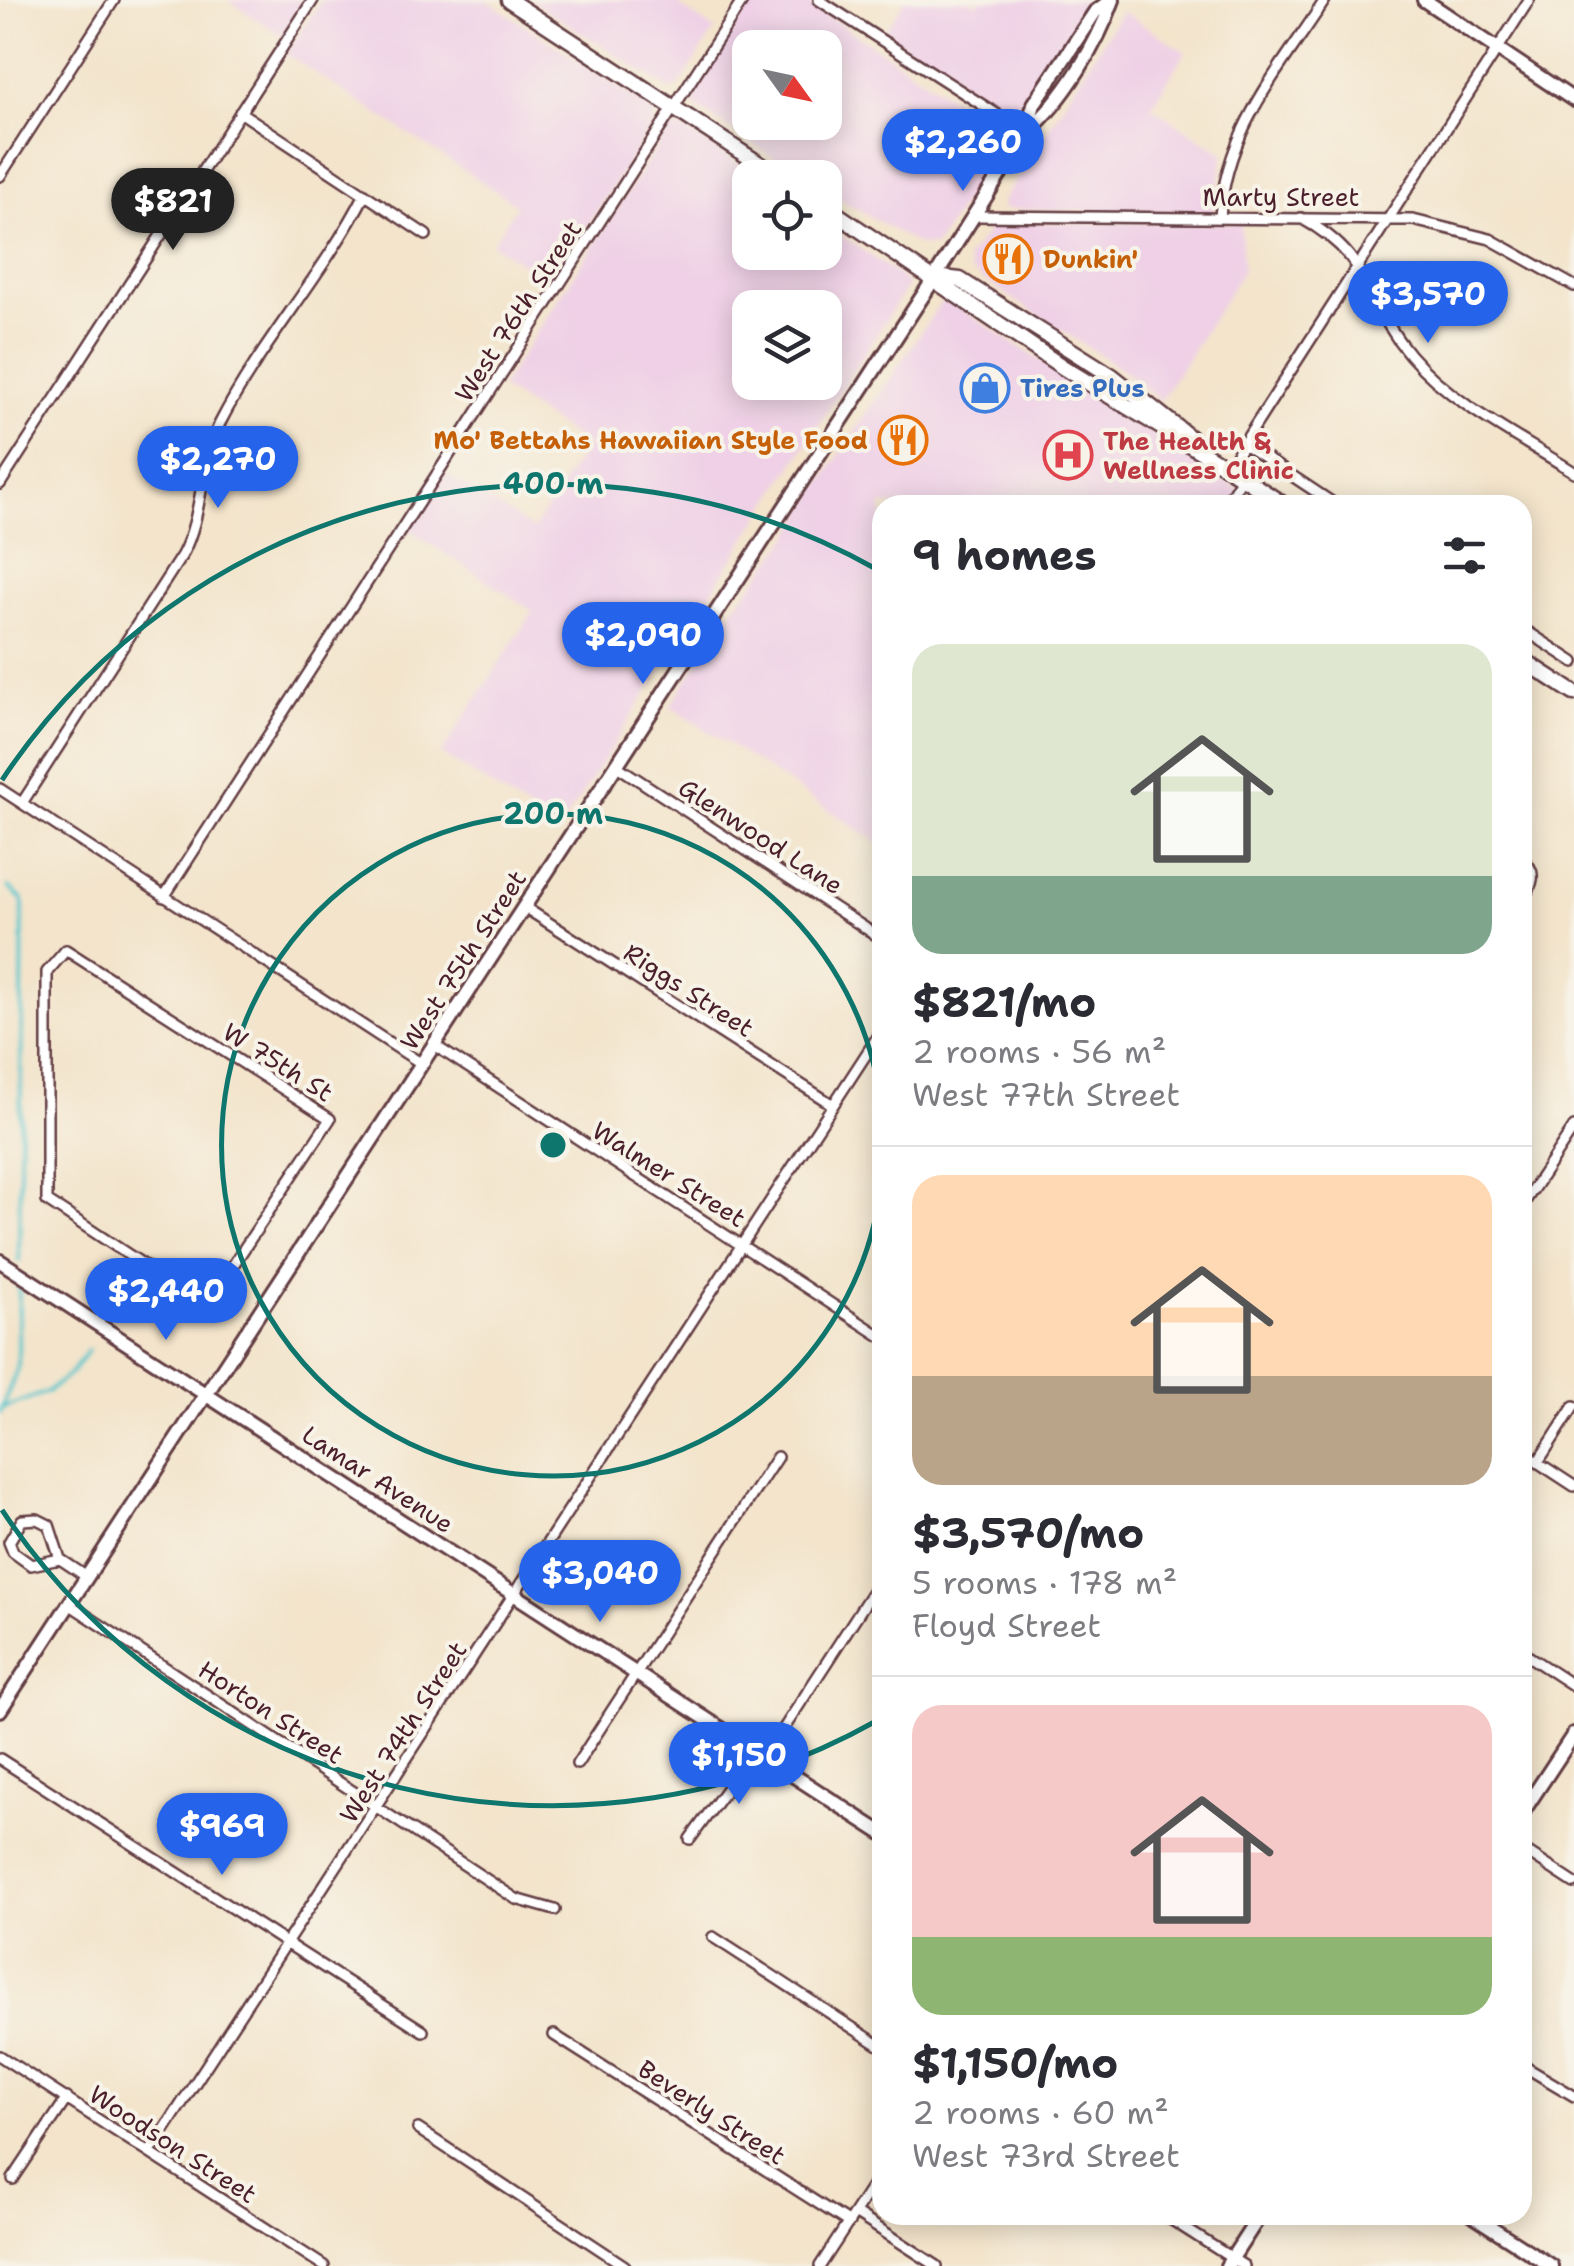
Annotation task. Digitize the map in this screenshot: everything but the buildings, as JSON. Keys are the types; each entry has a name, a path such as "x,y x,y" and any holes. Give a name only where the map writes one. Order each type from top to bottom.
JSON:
{"main road":[{"path":"509,0 754,160"},
{"name":"West 75th Street","path":"0,1710 935,277 1026,132 1034,104 1096,12 1112,0"},
{"path":"1424,0 1574,100"},
{"path":"842,217 1064,368 1268,495"},
{"path":"1532,666 1574,693"},
{"name":"Lamar Avenue","path":"0,1261 872,1826"},
{"path":"1532,1798 1574,1734"},
{"path":"1234,2263 1255,2225"},
{"path":"1487,2225 1550,2266"}],"street":[{"path":"0,176 114,0"},
{"path":"0,484 313,0"},
{"name":"West 76th Street","path":"164,897 743,0"},
{"path":"819,0 1026,132"},
{"path":"1220,216 1224,175 1239,134 1325,0"},
{"path":"1228,468 1529,0"},
{"path":"240,112 426,235"},
{"path":"22,803 182,555 198,516 205,463 222,418 365,194"},
{"name":"Marty Street","path":"974,216 1388,219 1490,240 1574,286"},
{"path":"1300,218 1339,241 1358,267 1395,336 1424,370 1574,472"},
{"path":"1244,444 1321,495"},
{"path":"1231,495 1242,478"},
{"path":"1532,635 1574,662"},
{"name":"Glenwood Lane","path":"617,766 872,932"},
{"path":"0,789 422,1064"},
{"name":"Riggs Street","path":"524,907 832,1106"},
{"name":"W 75th St","path":"66,950 330,1119 206,1306 47,1201 47,972 66,950"},
{"name":"Walmer Street","path":"434,1045 872,1330"},
{"name":"West 74th Street","path":"150,2152 872,1045"},
{"path":"1532,1191 1574,1127"},
{"path":"1538,1462 1574,1406"},
{"path":"577,1764 776,1457"},
{"path":"1532,1458 1574,1486"},
{"path":"60,1559 46,1564 22,1562 9,1542 13,1529 22,1520 37,1519 49,1525 60,1559 87,1577"},
{"path":"690,1840 761,1753 872,1592"},
{"name":"Horton Street","path":"69,1604 516,1899 555,1910"},
{"path":"1532,1659 1574,1686"},
{"path":"0,1758 423,2031"},
{"path":"1532,1856 1574,1883"},
{"path":"713,1937 872,2040"},
{"name":"Beverly Street","path":"554,2034 937,2266"},
{"name":"Woodson Street","path":"0,2056 324,2266"},
{"path":"1532,2071 1574,2096"},
{"path":"13,2178 67,2098"},
{"path":"418,2129 625,2266"},
{"path":"820,2266 872,2187"},
{"path":"1179,2225 1234,2263"}],"shaded area":[{"path":"227,0 307,0 283,36"},
{"path":"322,0 487,0 653,110 654,123 551,282 492,244 517,205 286,54"},
{"path":"530,0 683,0 679,6 715,30 678,87 671,90"},
{"path":"754,0 804,0 1001,130 999,146 935,246 920,246 842,200 842,160 777,160 747,140 842,140 842,30 734,30"},
{"path":"905,0 970,0 977,4 980,0 1093,0 1022,110 1015,114 1006,112 884,32"},
{"path":"1122,11 1186,52 1151,107 1224,153 1215,208 1210,213 1003,209 1002,202"},
{"path":"732,34 732,130 694,105 694,92"},
{"path":"670,128 682,128 732,160 732,270 842,270 842,236 904,279 907,287 842,388 842,290 732,290 732,400 835,400 559,830 441,754 533,611 408,529 444,473 533,529 587,445 500,388"},
{"path":"994,223 1241,223 1243,270 1160,401 1122,369 970,271 967,258"},
{"path":"941,302 953,304 1248,495 872,495 872,838 670,706 730,613 790,537 813,495"}],"waterway":[{"path":"9,887 23,901 19,1261"},
{"path":"0,1413 18,1367 19,1285"},
{"path":"4,1408 47,1392 71,1373 88,1350"}],"place":[{"name":"Dunkin'","path":"1008,259"},
{"name":"Tires Plus","path":"985,388"},
{"name":"Mo' Bettahs Hawaiian Style Food","path":"903,440"},
{"name":"The Health & Wellness Clinic","path":"1068,455"}]}
